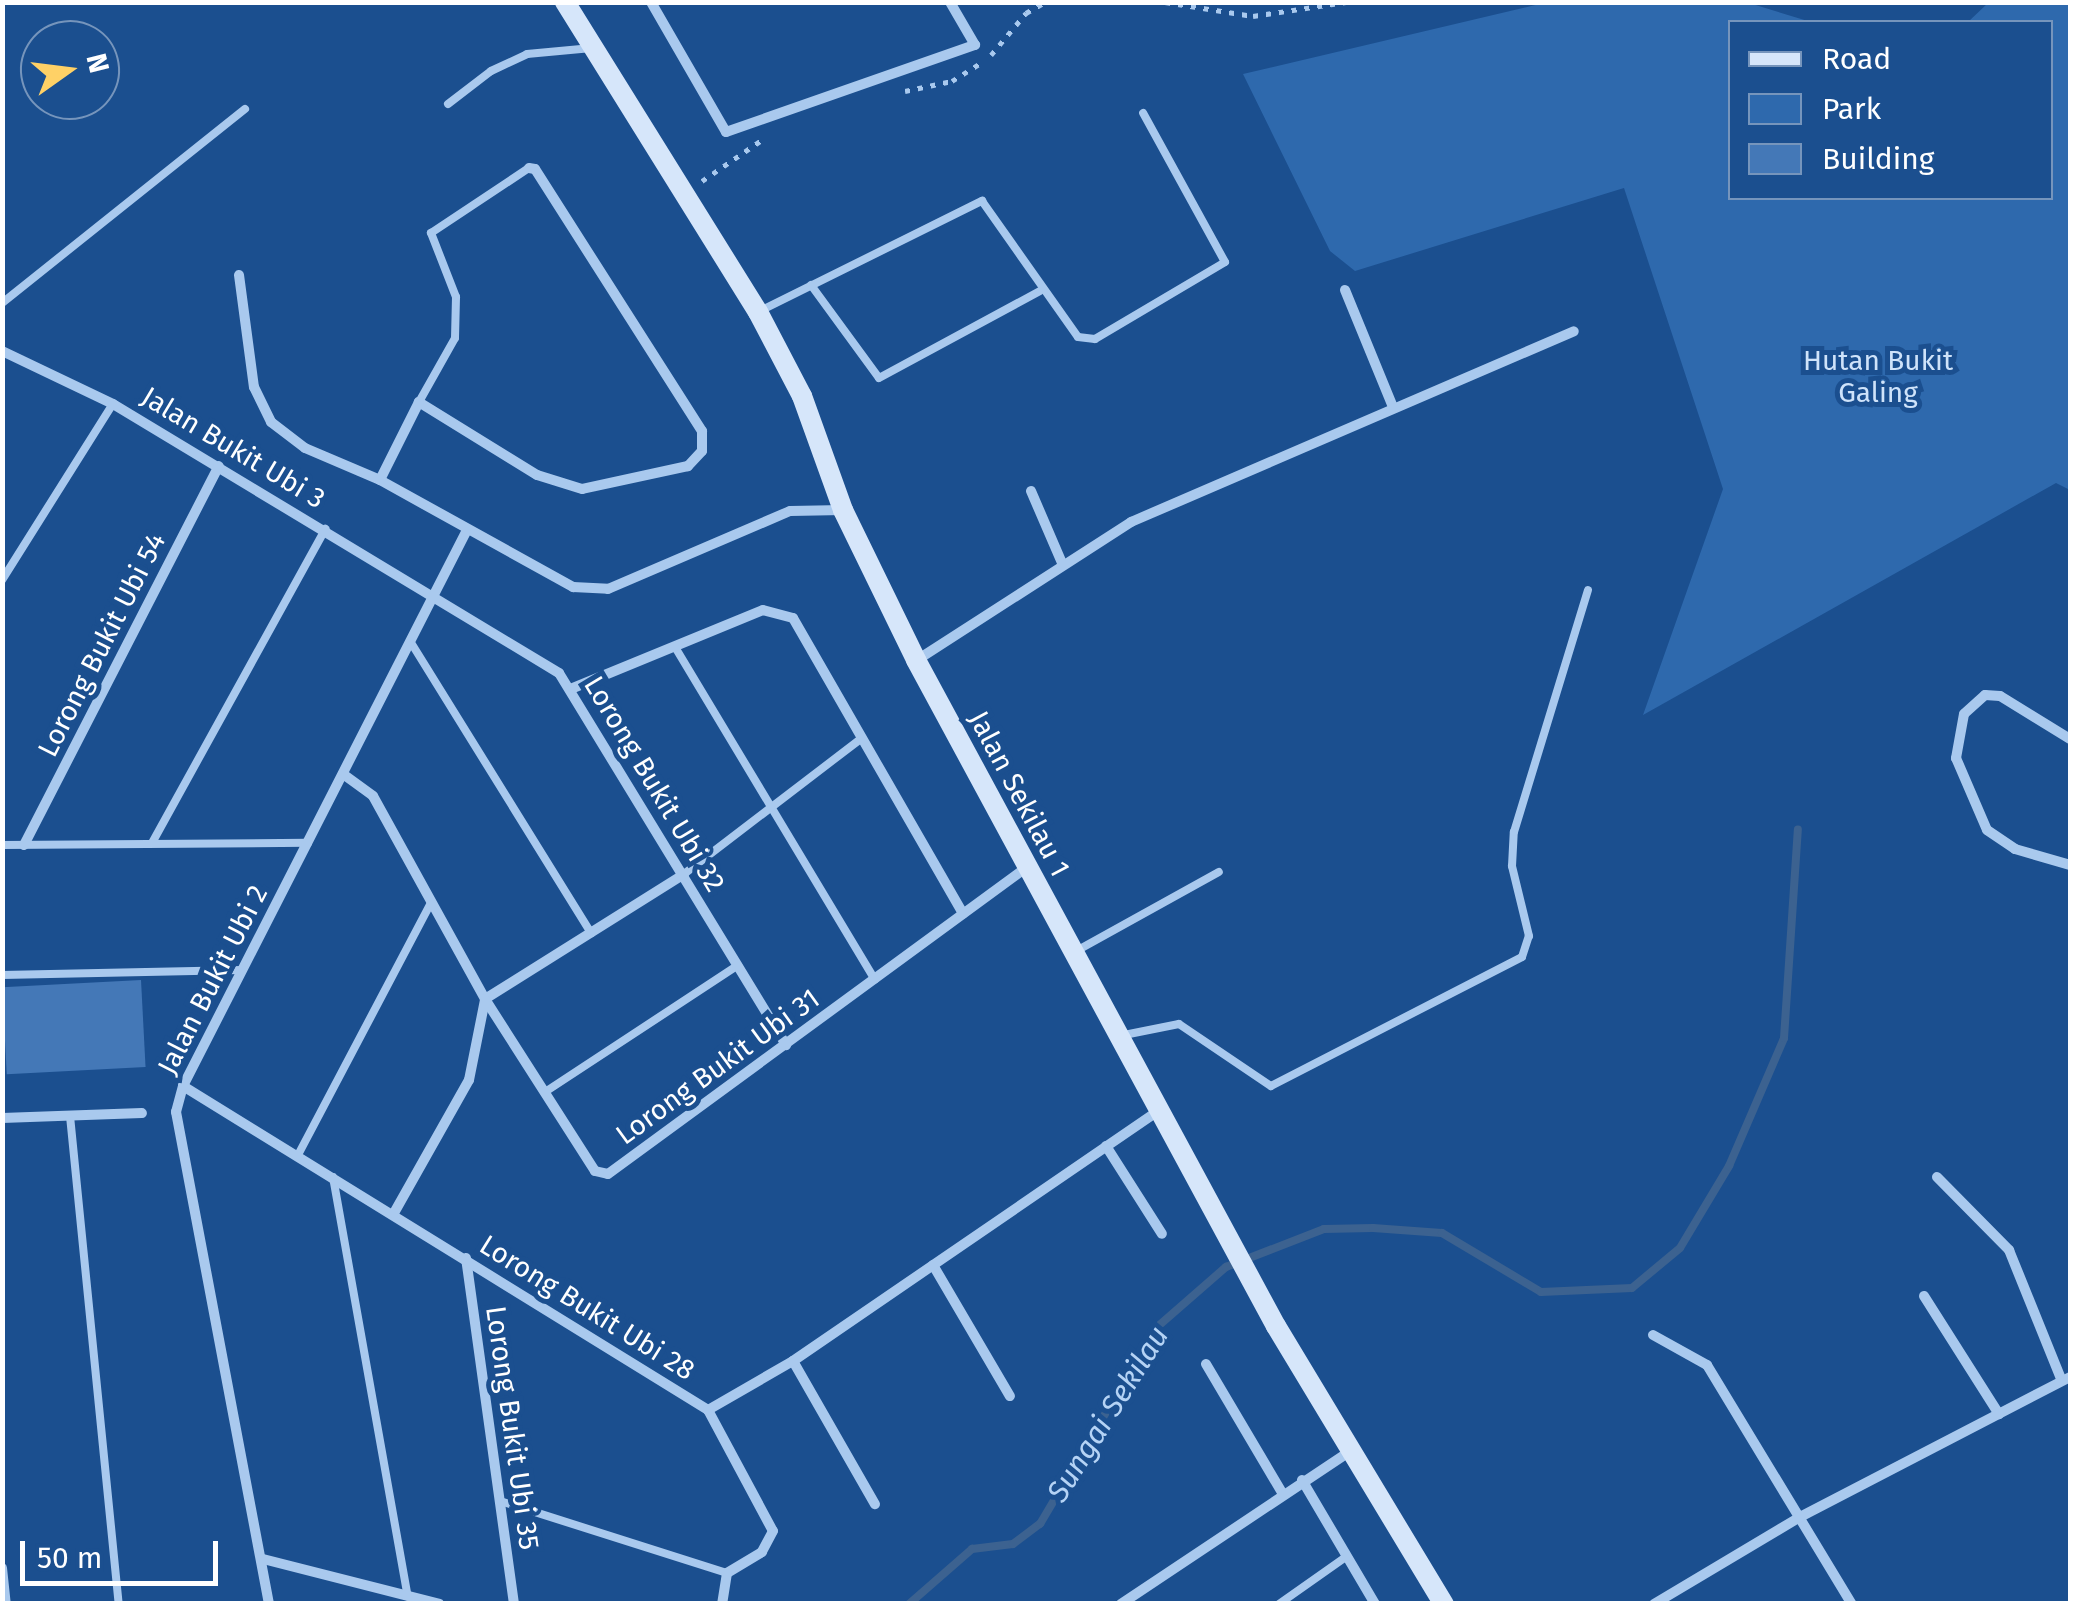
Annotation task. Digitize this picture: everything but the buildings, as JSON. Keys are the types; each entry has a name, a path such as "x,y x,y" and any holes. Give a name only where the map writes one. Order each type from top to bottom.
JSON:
{"street":[{"name":"Jalan Sekilau 1","path":"565,2 758,312 802,396 843,510 916,660 1276,1326 1444,1604"},
{"path":"651,2 726,132 975,46 950,2"},
{"path":"380,480 418,402 537,475 582,489 688,466 702,451 702,430 535,169 529,168"},
{"path":"239,274 254,388 271,422 304,448 380,480 466,532 573,587 608,589 790,512 843,510"},
{"path":"1344,290 1393,408"},
{"path":"916,660 1131,522 1574,331"},
{"path":"2,368 7,353"},
{"name":"Jalan Bukit Ubi 3","path":"7,353 113,404 434,594"},
{"name":"Lorong Bukit Ubi 54","path":"24,845 219,466"},
{"path":"1031,491 1062,563"},
{"name":"Jalan Bukit Ubi 2","path":"269,1604 176,1112 183,1086 466,532"},
{"name":"Lorong Bukit Ubi 32","path":"434,594 573,688 786,1045"},
{"path":"573,688 778,610 793,618 963,914"},
{"path":"2070,739 2000,696 1984,695 1964,714 1956,758 1987,830 2015,849 2070,864"},
{"name":"Lorong Bukit Ubi 31","path":"342,774 373,796 486,999 595,1171 608,1174 1028,867"},
{"path":"394,1214 469,1080 486,999 684,874"},
{"name":"Lorong Bukit Ubi 28","path":"183,1086 708,1410 793,1360 1159,1110"},
{"path":"2,1118 142,1113"},
{"path":"1106,1146 1162,1234"},
{"path":"1654,1604 1800,1516 2066,1378 2010,1250 1937,1176"},
{"name":"Lorong Bukit Ubi 35","path":"466,1258 514,1604"},
{"path":"933,1265 1010,1396"},
{"path":"1924,1296 1999,1414"},
{"path":"1653,1335 1707,1365 1852,1604"},
{"path":"793,1360 875,1504"},
{"path":"1206,1364 1283,1494"},
{"path":"708,1410 773,1531 762,1552 727,1573 722,1604"},
{"path":"1121,1604 1352,1450"},
{"path":"1302,1480 1375,1604"},
{"path":"263,1559 439,1604"},
{"path":"2,1568 6,1604"}],"lane":[{"path":"448,104 490,71 527,54 592,48"},
{"path":"2,302 246,109"},
{"path":"758,312 982,200 1040,291 1078,337 1095,339 1225,262 1144,114"},
{"path":"418,402 455,338 456,296 431,232 529,168"},
{"path":"810,285 880,378 1040,291"},
{"path":"2,580 113,404"},
{"path":"152,843 324,529"},
{"path":"1120,1036 1179,1024 1270,1086 1522,957 1529,936 1512,866 1514,832 1588,590"},
{"path":"410,641 591,933"},
{"path":"675,647 875,980"},
{"path":"684,874 862,738"},
{"path":"2,844 308,842"},
{"path":"1074,952 1218,872"},
{"path":"298,1155 431,904"},
{"path":"545,1092 738,965"},
{"path":"2,976 242,970"},
{"path":"70,1116 119,1604"},
{"path":"334,1176 408,1596"},
{"path":"500,1501 727,1573"},
{"path":"1279,1604 1348,1556"}],"path":[{"path":"1166,2 1254,16 1346,2"}],"green space":[{"name":"Hutan Bukit Galing","path":"1544,3 1749,3 1804,20 1728,20 1728,200 2053,200 2053,20 1970,20 1988,3 2070,3 2070,490 2056,483 1643,715 1723,489 1624,188 1355,271 1330,251 1243,74"}],"waterway":[{"name":"Sungai Sekilau","path":"909,1604 972,1549 1013,1544 1040,1524 1156,1328 1226,1267 1324,1229 1442,1233 1541,1292 1632,1288 1680,1248 1729,1166 1784,1038 1798,829"}]}
